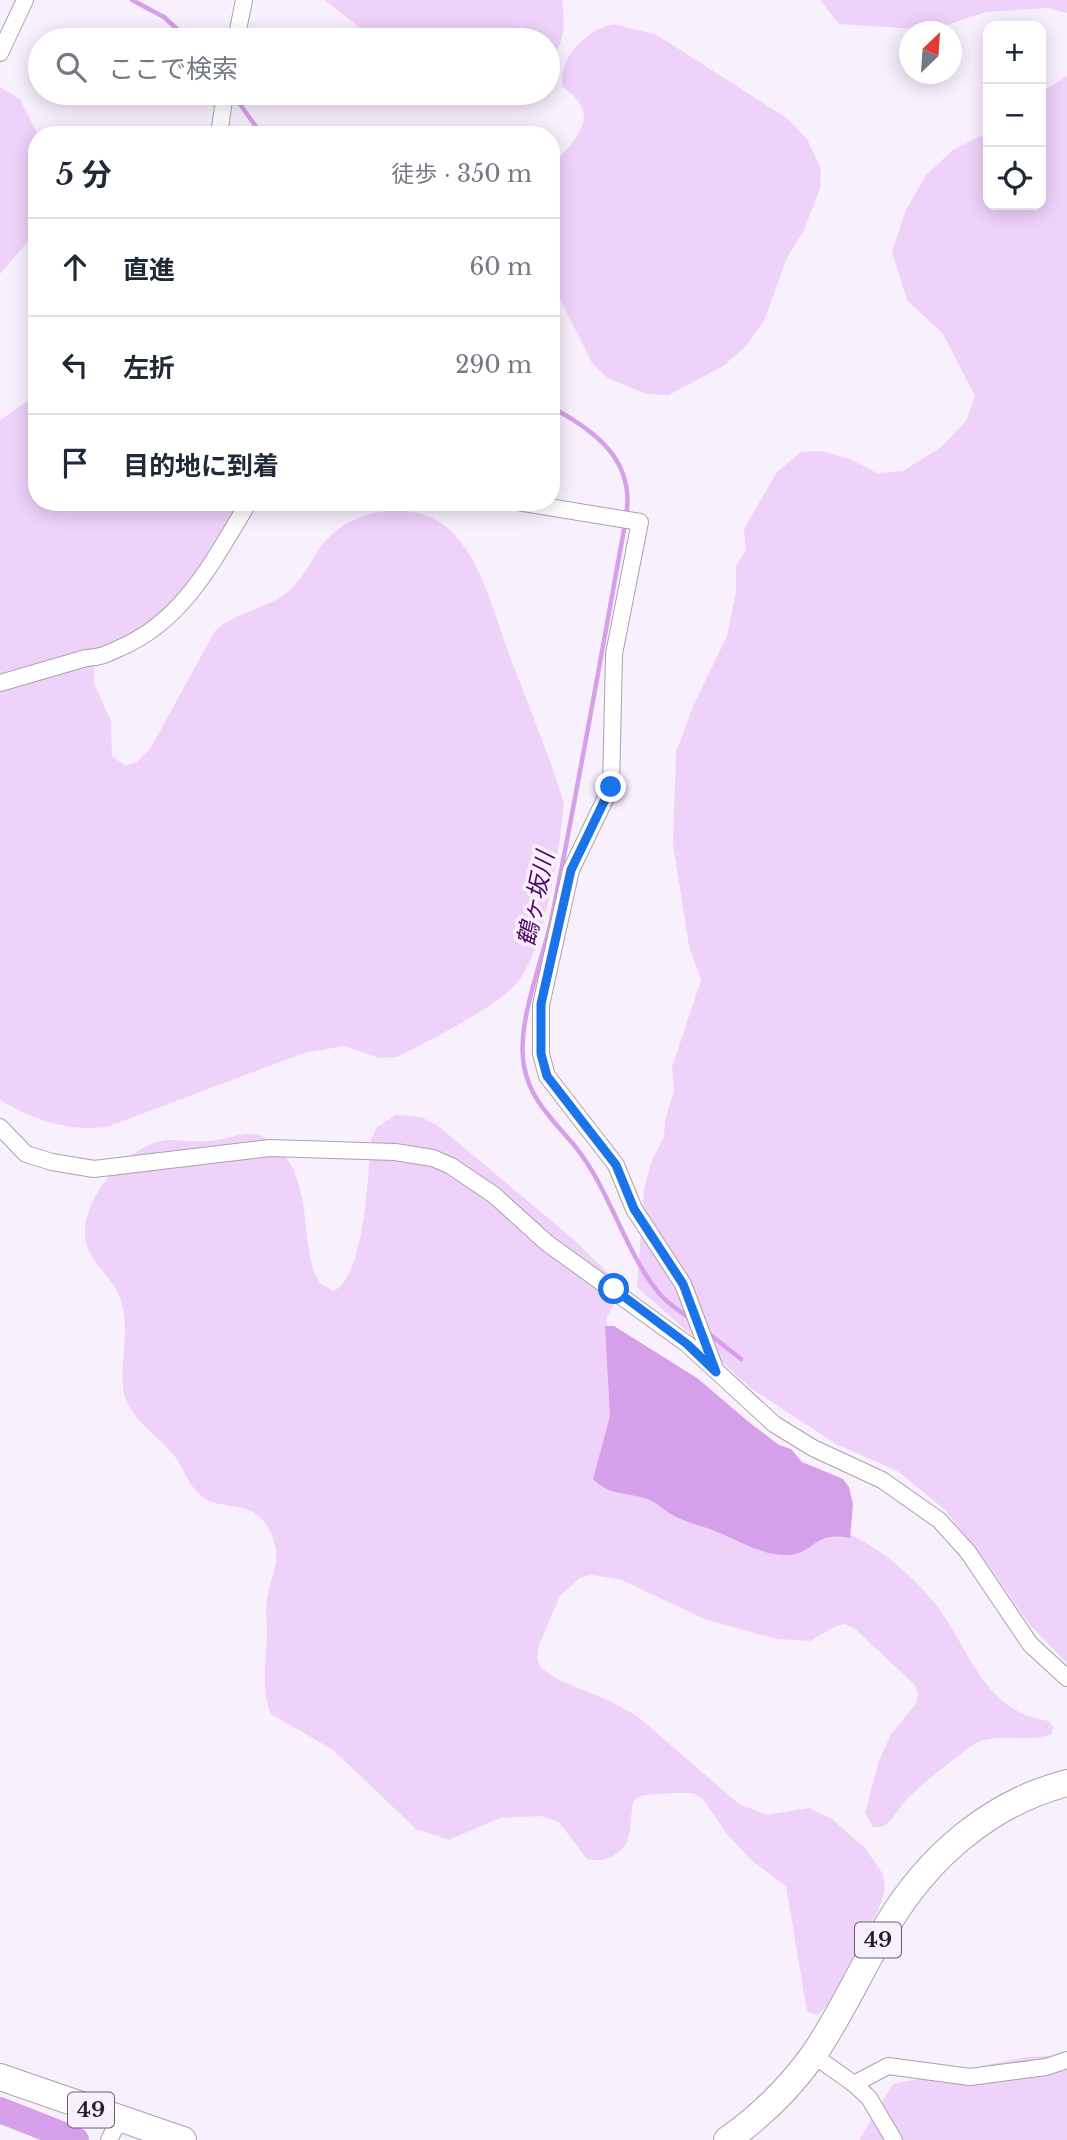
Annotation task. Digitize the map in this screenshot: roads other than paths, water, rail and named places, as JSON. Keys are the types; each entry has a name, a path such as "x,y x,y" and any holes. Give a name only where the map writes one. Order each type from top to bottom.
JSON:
{"main road":[{"name":"49","path":"727,2140 768,2106 813,2055 905,1897 940,1857 962,1835 1014,1802 1067,1783"},
{"name":"49","path":"0,2077 114,2130 183,2140"}],"street":[{"path":"0,53 25,0"},
{"path":"238,28 243,0"},
{"path":"220,126 223,105"},
{"path":"560,509 640,522 614,653 611,787 571,870 541,1004 541,1054 547,1076 616,1165 634,1209 683,1284 716,1372"},
{"path":"0,683 86,658 99,658 146,636 177,611 243,511"},
{"path":"0,1127 26,1154 52,1162 94,1169 270,1149 395,1152 433,1158 470,1177 547,1243 650,1315 754,1408 794,1437 882,1480 939,1520 968,1552 1030,1644 1067,1678"},
{"path":"813,2055 869,2098 894,2140"},
{"path":"854,2084 888,2066 970,2077 1046,2067 1067,2060"}],"waterway":[{"name":"鶴ヶ坂川","path":"132,0 164,17 176,28"},
{"name":"鶴ヶ坂川","path":"241,105 256,126"},
{"name":"鶴ヶ坂川","path":"560,412 596,437 618,463 625,479 626,516"},
{"name":"鶴ヶ坂川","path":"625,524 561,871 551,921 531,993 522,1049 531,1089 587,1162 646,1275 665,1300 691,1319"},
{"name":"鶴ヶ坂川","path":"708,1333 741,1359"},
{"path":"0,2110 76,2140"}]}
